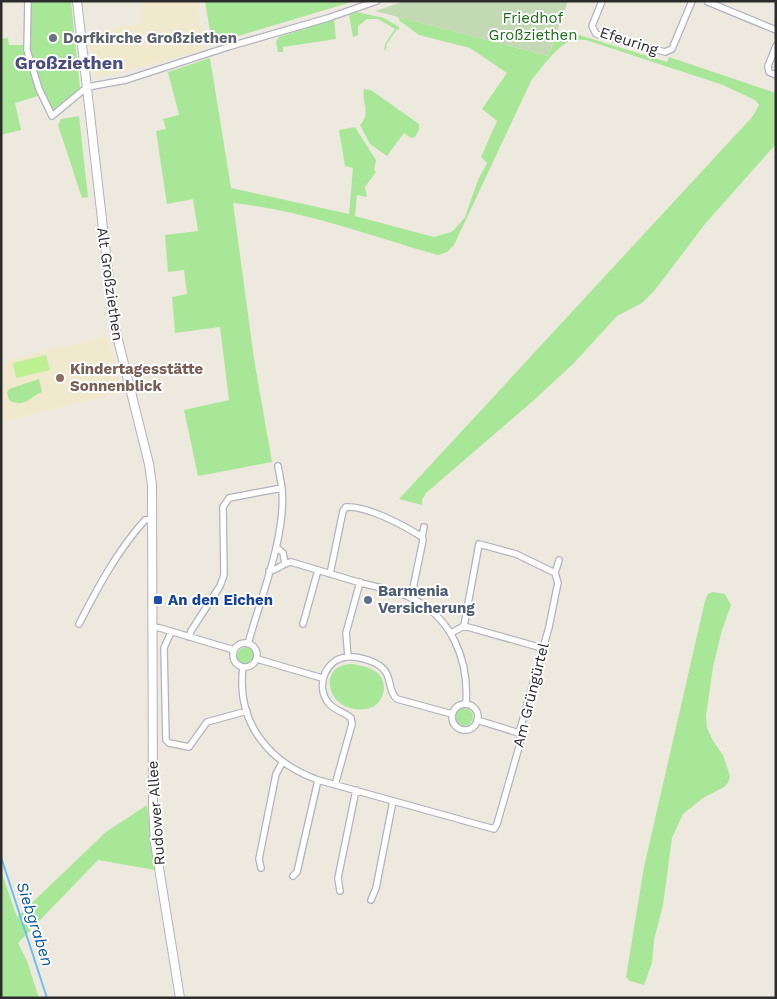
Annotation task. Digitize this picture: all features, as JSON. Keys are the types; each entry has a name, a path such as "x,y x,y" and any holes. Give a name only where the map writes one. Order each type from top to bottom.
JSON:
{"street":[{"path":"28,1 28,50 40,89 52,116 87,87 126,80 231,46 328,18 377,1"},
{"name":"Alt Großziethen","path":"77,1 114,324 150,469 152,627"},
{"name":"Efeuring","path":"602,1 592,26 596,34 665,52 672,49 692,1"},
{"path":"708,2 776,30"},
{"path":"776,46 768,66 769,72 776,75"},
{"path":"248,644 276,547 281,518 282,488 278,466"},
{"path":"189,637 220,586 224,575 223,507 225,502 229,498 282,488"},
{"path":"330,574 343,511 346,507 379,515 422,537"},
{"path":"79,624 118,554 145,520 152,519"},
{"path":"411,598 424,527"},
{"path":"464,626 478,543 516,554 555,573"},
{"path":"276,547 283,553 285,563"},
{"name":"Am Grüngürtel","path":"393,801 494,829 521,740 519,733 558,583 555,573 559,560"},
{"path":"269,571 276,570 285,563 291,562 411,598 437,616 451,633 464,664 467,678 466,704"},
{"path":"303,624 318,570"},
{"path":"348,656 346,634 360,582"},
{"path":"451,633 464,626 542,648"},
{"path":"152,627 234,650"},
{"name":"Rudower Allee","path":"152,627 152,786 155,843 180,998"},
{"path":"171,632 164,648 166,740 169,743 189,747 207,722 247,711"},
{"path":"248,644 257,651 257,659 251,666 244,667 234,662 234,650 238,645 248,644"},
{"path":"335,785 352,724 351,718 348,715 332,708 323,693 322,678 328,668 336,661 348,656 373,662 380,666 390,678 393,694 397,699 452,714"},
{"path":"257,659 322,678"},
{"path":"244,667 242,686 247,711 258,736 282,763 299,773 318,780 393,801 376,888 371,900"},
{"path":"466,704 474,708 478,716 473,727 463,730 454,724 452,714 459,706 466,704"},
{"path":"477,720 519,733"},
{"path":"261,868 258,859 276,774 282,763"},
{"path":"294,876 297,872 318,780"},
{"path":"340,892 338,878 356,790"}],"shaded area":[{"path":"141,1 197,1 204,49 95,78 87,33 142,23"},
{"name":"Kindertagesstätte Sonnenblick","path":"108,336 122,392 5,421 1,415 1,363"}],"green space":[{"path":"31,1 71,1 80,88 48,114 38,96 15,103 21,130 1,135 1,39 8,38 9,45 23,45 31,39"},
{"path":"205,1 355,1 212,44"},
{"name":"Friedhof Großziethen","path":"405,1 568,1 548,56 375,11"},
{"path":"357,12 384,18 399,27 399,30 397,29 384,51 385,44 395,29 378,19 367,19 358,26 358,35 353,37 349,15"},
{"path":"398,17 548,56 558,31 575,36 576,34 667,62 669,57 776,93 776,144 705,224 655,290 642,303 617,316 573,364 426,493 422,500 422,505 399,499 753,116 759,105 755,100 723,85 586,40 574,40 565,43 554,53 531,81 454,245 447,252 438,255 285,211 233,203 254,359 272,462 198,476 184,410 229,400 220,327 175,333 172,297 187,294 184,270 168,272 165,235 198,231 193,199 167,204 156,131 166,129 163,119 179,115 168,72 210,58 231,188 349,214 353,168 345,166 339,130 355,127 376,160 374,170 376,172 365,187 367,197 357,195 355,216 434,237 451,232 465,217 478,180 487,163 481,157 497,121 482,109 507,73 470,48 419,35 400,21"},
{"path":"334,19 336,39 283,47 283,52 278,52 276,42 279,37"},
{"path":"364,89 371,90 419,124 419,130 415,137 411,138 404,133 387,156 370,144 360,125 366,112"},
{"path":"79,116 88,197 82,198 58,125 61,119"},
{"path":"46,355 50,370 16,378 13,363"},
{"path":"39,379 42,392 22,403 9,400 7,393 9,389"},
{"path":"712,592 725,594 731,605 722,630 713,667 706,716 707,728 723,755 730,776 728,783 724,787 703,798 683,814 672,838 663,905 654,940 652,963 644,985 630,981 626,977 644,867 705,601 708,594"},
{"path":"246,647 252,650 255,656 252,662 246,665 240,662 237,656 240,650"},
{"path":"353,664 375,671 383,681 384,687 381,699 372,707 366,709 352,708 341,704 334,697 330,688 330,679 334,671 341,666"},
{"path":"464,708 470,711 473,717 470,723 464,726 458,723 455,717 458,711"},
{"path":"147,805 155,870 98,860 18,943 27,961 39,998 1,998 1,871 17,917 106,832"}],"waterway":[{"name":"Siebgraben","path":"1,857 47,998"}],"place":[{"name":"Dorfkirche Großziethen","path":"53,38"},
{"name":"Kindertagesstätte Sonnenblick","path":"60,378"},
{"name":"An den Eichen","path":"158,600"},
{"name":"Barmenia Versicherung","path":"368,600"}],"district":[{"name":"Großziethen","path":"69,62"}]}
